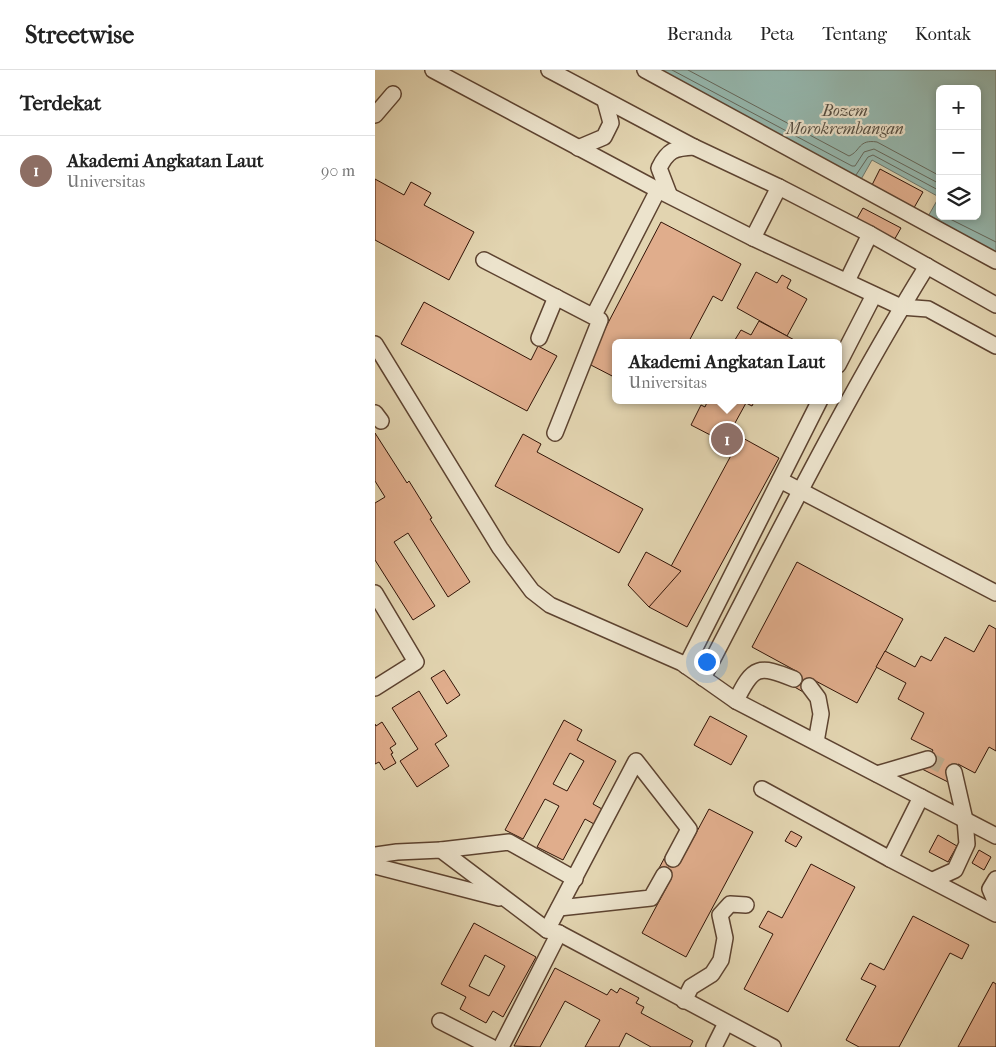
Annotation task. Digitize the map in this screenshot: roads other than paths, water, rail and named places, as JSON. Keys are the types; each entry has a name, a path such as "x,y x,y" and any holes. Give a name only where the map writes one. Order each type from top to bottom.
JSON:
{"lane":[{"path":"433,70 753,238 901,307 928,309 996,346"},
{"path":"549,70 694,147 779,187 870,234 996,305"},
{"path":"645,70 996,262"},
{"path":"375,115 393,94"},
{"path":"579,148 604,137 611,123 605,101"},
{"path":"594,315 663,192 659,168 665,157 677,148 694,147"},
{"path":"753,238 779,187"},
{"path":"847,281 870,234"},
{"path":"484,260 594,315 600,320 555,433"},
{"path":"703,678 801,490 901,307 927,266"},
{"path":"842,356 874,294"},
{"path":"539,338 556,297"},
{"path":"375,344 500,548 533,591 550,605 686,666 736,701 996,836"},
{"path":"686,666 818,404"},
{"path":"780,480 996,593"},
{"path":"375,593 416,662 375,688"},
{"path":"736,701 746,680 756,671 771,670 795,679"},
{"path":"809,686 818,698 821,714 816,742"},
{"path":"877,774 928,759"},
{"path":"501,1047 553,931 559,908 636,761 689,829 673,859"},
{"path":"933,880 955,870 967,844 965,820 954,772"},
{"path":"762,789 996,914"},
{"path":"890,859 921,797"},
{"path":"375,855 509,842 575,879"},
{"path":"441,850 505,899 553,931 726,1024 773,1047"},
{"path":"375,866 505,899"},
{"path":"559,908 651,898 664,875"},
{"path":"996,880 990,889 996,903"},
{"path":"684,1000 691,987 712,974 721,960 725,938 720,915 730,904 746,905"},
{"path":"440,1021 491,1047"},
{"path":"714,1047 726,1024"}],"water":[{"name":"Bozem Morokrembangan","path":"649,70 996,70 996,254 926,220 936,202 936,220 981,220 981,85 936,85 936,195 872,160 859,183"}],"tunnel":[{"path":"928,759 954,772"}],"place":[{"name":"Akademi Angkatan Laut","path":"727,439"}]}
